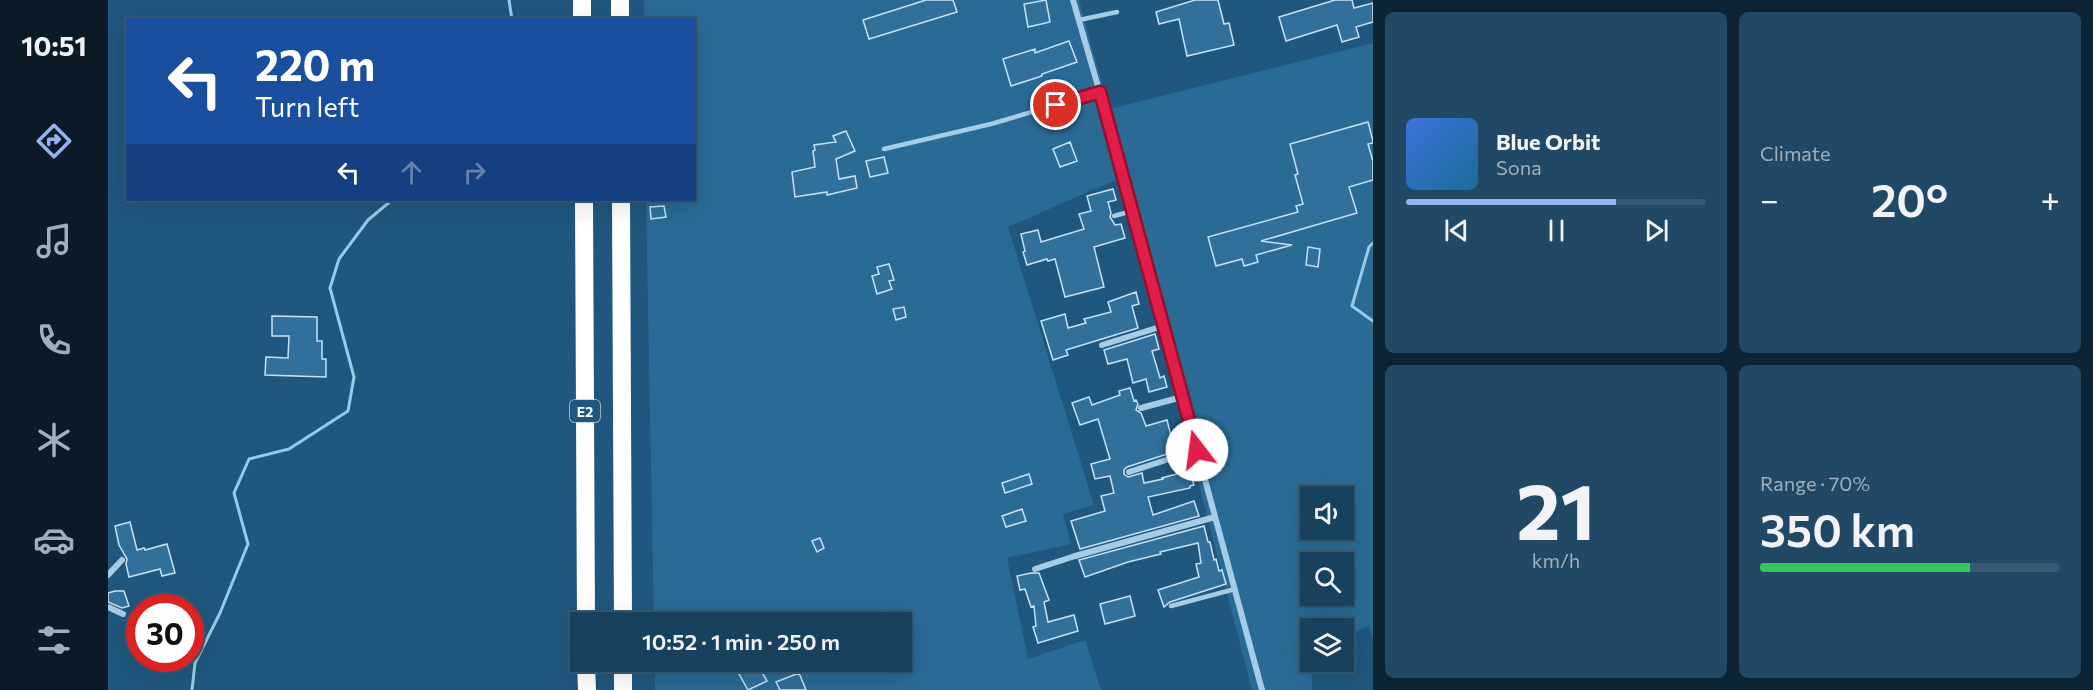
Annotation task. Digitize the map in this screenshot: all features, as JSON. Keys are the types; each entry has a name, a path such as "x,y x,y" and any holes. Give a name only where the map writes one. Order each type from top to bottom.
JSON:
{"highway":[{"path":"582,0 582,18"},
{"path":"620,0 620,18"},
{"name":"E2","path":"584,201 586,612"},
{"path":"621,201 623,612"},
{"path":"586,672 586,690"},
{"path":"623,672 623,690"}],"street":[{"path":"1073,0 1262,690"},
{"path":"1102,345 1163,326"},
{"path":"1142,408 1182,397"},
{"path":"1129,472 1197,450"},
{"path":"1035,570 1075,556 1215,517"},
{"path":"108,575 122,560"},
{"path":"108,607 123,614"}],"lane":[{"path":"1079,20 1117,12"},
{"path":"884,150 991,124 1100,92"},
{"path":"1114,216 1132,211"},
{"path":"1171,606 1235,589"}],"shaded area":[{"path":"644,0 1079,0 1109,109 1373,43 1373,638 1369,625 1354,633 1354,618 1300,618 1300,672 1312,672 1312,690 1252,690 1120,178 1008,227 1094,505 1063,514 1071,544 1007,558 1028,659 1085,640 1101,690 655,690 655,672 912,672 912,612 654,612 646,201 696,201 696,18 644,18"}],"building":[{"path":"926,0 953,0 957,12 869,39 863,20"},
{"path":"1046,0 1050,22 1028,27 1024,4"},
{"path":"1195,0 1218,0 1224,24 1229,23 1234,45 1187,56 1179,19 1159,24 1156,12"},
{"path":"1335,0 1352,0 1354,8 1373,3 1373,22 1356,27 1359,37 1342,42 1337,25 1286,41 1279,17"},
{"path":"1069,41 1077,62 1011,86 1003,59 1035,49 1035,53"},
{"path":"1368,122 1373,141 1368,144 1373,161 1373,180 1349,187 1357,213 1261,241 1292,245 1256,255 1258,262 1244,266 1242,259 1216,266 1208,237 1298,212 1296,206 1303,204 1290,144"},
{"path":"846,131 855,151 836,159 839,179 855,176 857,188 827,195 827,192 795,197 792,172 815,167 814,145 836,142 833,136"},
{"path":"1070,142 1077,161 1060,167 1053,149"},
{"path":"884,157 888,173 870,177 866,161"},
{"path":"1113,189 1116,200 1108,202 1110,217 1115,225 1121,224 1125,238 1094,247 1104,287 1065,297 1055,259 1027,265 1021,234 1038,230 1041,242 1084,229 1079,214 1091,211 1087,196"},
{"path":"664,206 666,217 651,219 650,207"},
{"path":"1308,247 1320,249 1318,267 1306,265"},
{"path":"889,264 894,280 889,281 892,289 877,294 872,276 879,274 877,267"},
{"path":"1136,292 1139,304 1132,306 1138,328 1066,350 1068,355 1053,360 1041,321 1065,314 1068,328 1086,323 1084,319 1111,312 1108,302"},
{"path":"904,307 906,317 896,320 893,309"},
{"path":"272,316 317,317 317,341 322,341 322,359 326,359 326,377 265,375 266,357 288,358 289,336 272,336"},
{"path":"1155,334 1159,349 1152,351 1160,378 1164,376 1167,387 1149,392 1146,379 1133,383 1127,359 1108,364 1104,350"},
{"path":"1130,388 1134,401 1136,400 1138,404 1136,410 1141,413 1146,426 1167,420 1171,436 1183,433 1186,448 1127,467 1124,474 1128,477 1142,473 1144,483 1163,479 1177,474 1174,463 1187,459 1194,485 1190,488 1148,497 1153,515 1194,501 1199,516 1080,549 1071,521 1105,511 1101,496 1114,493 1110,476 1095,479 1091,464 1110,459 1098,419 1080,425 1072,403 1089,397 1092,405 1120,395 1119,391"},
{"path":"1029,474 1032,484 1005,493 1002,483"},
{"path":"1022,509 1026,521 1006,527 1002,516"},
{"path":"130,522 137,550 167,544 175,573 162,576 160,569 129,577 127,559 119,545 115,526"},
{"path":"1204,526 1214,560 1216,559 1219,571 1222,570 1226,584 1170,602 1164,607 1158,590 1199,577 1196,564 1201,563 1198,543 1160,552 1161,554 1128,562 1085,577 1079,560"},
{"path":"820,538 824,548 817,552 812,541"},
{"path":"1039,573 1049,600 1044,602 1048,622 1074,615 1078,631 1038,643 1033,627 1036,626 1034,606 1031,607 1025,589 1020,590 1017,576"},
{"path":"124,591 126,607 122,608 108,602 108,593"},
{"path":"1130,596 1135,616 1105,624 1100,604"},
{"path":"762,672 767,681 748,690 739,674"},
{"path":"799,673 806,690 780,690 776,682"}],"waterway":[{"path":"509,0 512,18"},
{"path":"192,690 195,663 220,613 248,544 234,493 249,459 289,449 348,411 354,377 330,288 339,259 368,220 391,201"},
{"path":"1373,243 1369,247 1352,306 1373,321"}],"route":[{"path":"1056,105 1100,92 1197,450"}]}
